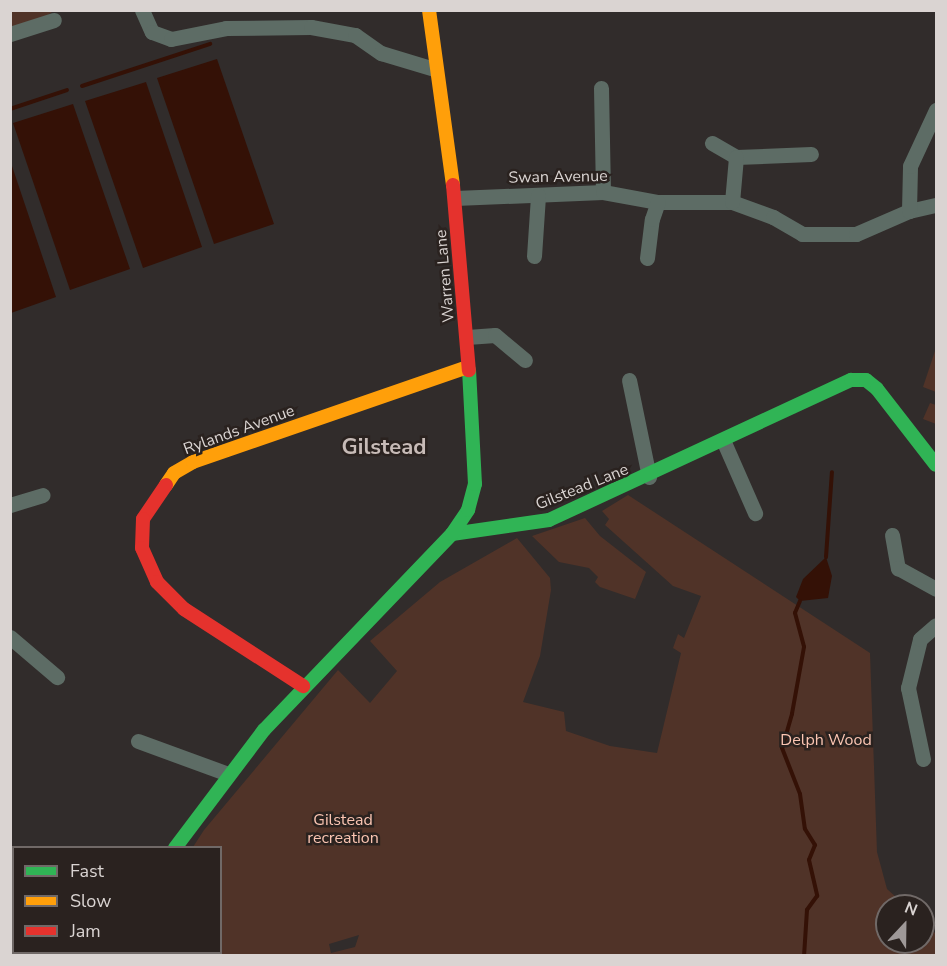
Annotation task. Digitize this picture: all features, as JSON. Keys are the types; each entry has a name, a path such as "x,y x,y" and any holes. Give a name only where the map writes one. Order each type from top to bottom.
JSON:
{"street":[{"path":"142,10 152,32 171,39 226,28 311,27 355,35 381,53 434,69"},
{"name":"Warren Lane","path":"429,10 434,69 455,198 467,337 465,368 475,484 468,510 452,534"},
{"path":"10,34 54,20"},
{"path":"601,88 603,192"},
{"path":"909,211 909,166 936,110"},
{"path":"712,143 736,157 811,154"},
{"path":"732,202 736,157"},
{"name":"Swan Avenue","path":"455,198 603,192 658,202 732,202 773,218 802,234 856,234 909,211 936,205"},
{"path":"534,256 538,195"},
{"path":"647,258 652,219 658,202"},
{"path":"467,337 495,335 525,360"},
{"name":"Rylands Avenue","path":"303,686 184,609 157,582 142,548 143,519 174,473 193,462 465,368"},
{"path":"628,380 649,477"},
{"name":"Gilstead Lane","path":"452,534 549,520 649,477 833,385 866,380 886,399 936,465"},
{"path":"723,440 755,513"},
{"path":"10,505 42,495"},
{"path":"176,846 228,774 303,686 452,534"},
{"path":"892,535 898,568 936,589"},
{"path":"923,759 908,688 921,639 936,625"},
{"path":"10,637 57,677"},
{"path":"138,741 228,774"}],"green space":[{"path":"10,11 53,11 41,21 11,28"},
{"path":"936,348 936,392 923,387"},
{"path":"930,403 936,405 936,424 923,419"},
{"path":"628,495 870,653 877,852 887,889 893,894 875,894 875,954 935,954 935,933 936,955 177,955 222,954 222,846 194,846 204,830 338,670 370,703 397,671 370,641 440,582 517,538 550,578 551,590 540,656 523,702 564,712 566,731 610,746 657,753 681,653 673,648 678,634 684,638 701,596 673,586 605,525 609,519 602,511","holes":["359,935 355,947 331,953 329,944"]},
{"path":"585,518 600,536 646,572 635,599 600,587 595,582 598,577 589,568 559,562 532,536"}],"shaded area":[{"path":"217,59 274,224 214,244 157,78"},
{"path":"146,82 202,247 143,268 85,101"},
{"path":"73,104 130,269 70,290 13,123"},
{"path":"11,163 56,297 10,313"},
{"path":"826,557 832,576 828,598 800,601 796,597 803,579"}],"waterway":[{"path":"82,86 210,44"},
{"path":"10,109 67,90"},
{"path":"826,557 832,472"},
{"path":"800,601 795,613 804,647 792,714 782,748 800,794 805,829 815,845 809,860 817,896 807,910 804,956"}],"traffic: fast":[{"path":"177,846 264,730 452,534 468,510 475,484 469,370"},
{"path":"452,534 549,520 851,380 866,380 877,389 936,465"}],"traffic: slow":[{"path":"429,10 453,185"},
{"path":"166,485 174,473 193,462 465,368"}],"traffic: jam":[{"path":"453,185 469,370"},
{"path":"166,485 143,519 142,548 157,582 184,609 303,686"}],"district":[{"name":"Gilstead","path":"384,448"}],"park label":[{"name":"Delph Wood","path":"826,740"},
{"name":"Gilstead recreation","path":"343,829"}]}
